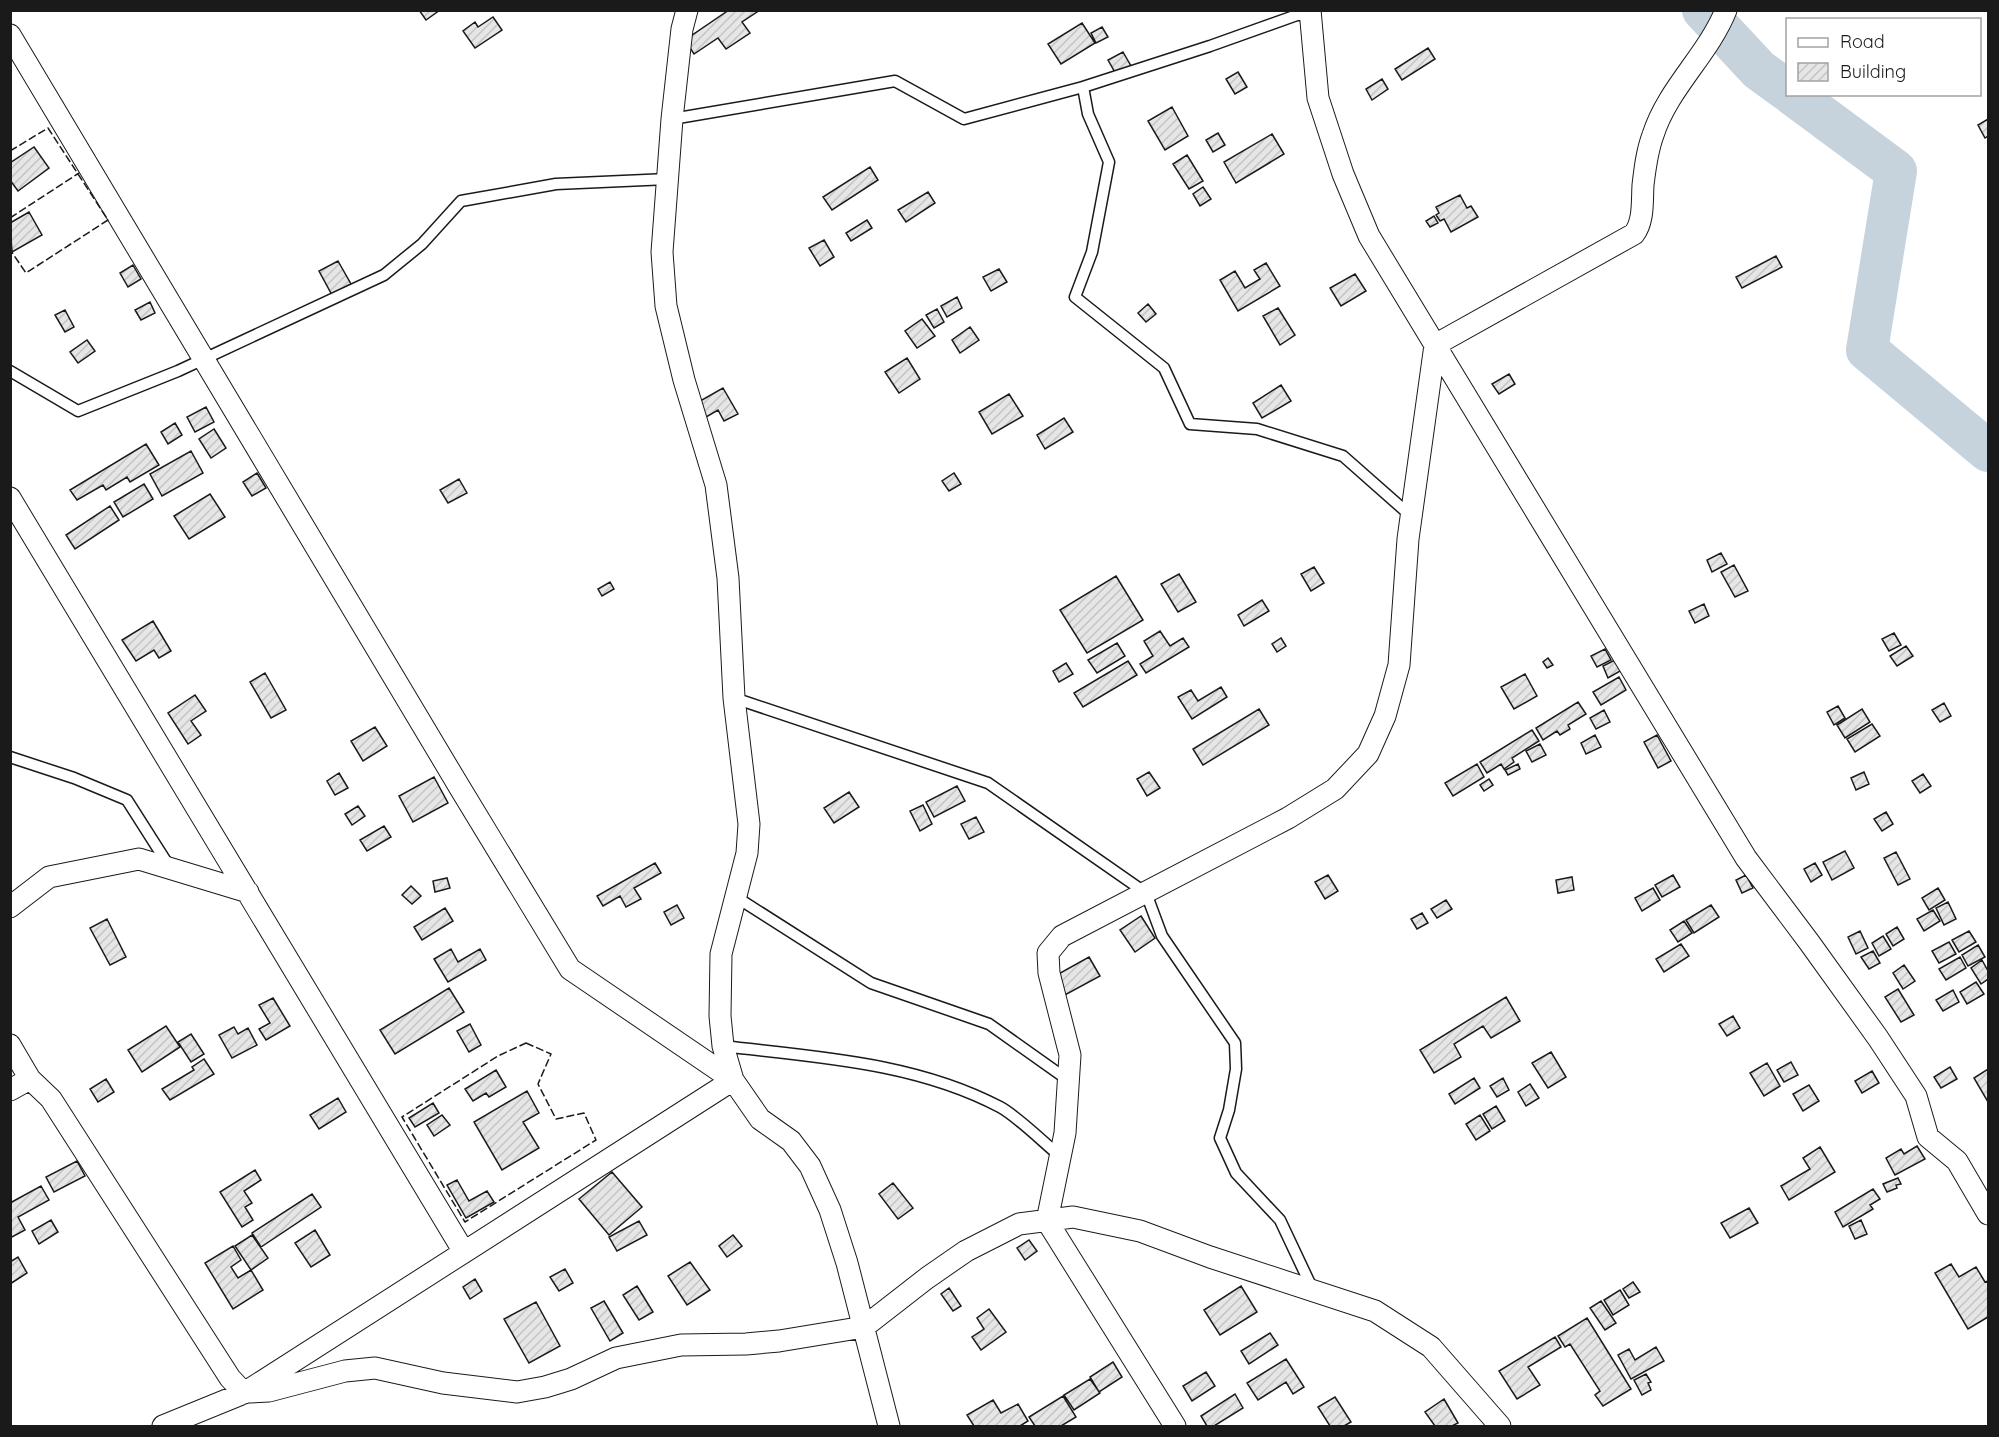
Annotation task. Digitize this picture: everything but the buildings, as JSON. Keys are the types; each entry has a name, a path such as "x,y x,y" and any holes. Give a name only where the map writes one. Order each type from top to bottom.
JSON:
{"street":[{"path":"687,10 682,29 672,119 662,252 666,306 684,380 716,484 728,578 734,698 749,824 747,853 720,954 719,1006 723,1046 733,1080 759,1119 791,1141 810,1166 830,1210 847,1263 889,1426"},
{"path":"1435,345 1634,234 1641,222 1646,159 1653,133 1664,109 1719,27 1726,10"},
{"path":"1310,13 1318,98 1343,174 1370,236 1746,858 1878,1038 1917,1096 1928,1137 1957,1161 1989,1214"},
{"path":"10,35 570,969 733,1080"},
{"path":"1175,1426 1047,1221 1065,1133 1070,1055 1049,973 1048,953 1062,936 1288,818 1335,789 1368,754 1385,716 1399,665 1412,516 1435,345"},
{"path":"10,498 464,1252"},
{"path":"10,907 49,877 140,859 248,892"},
{"path":"10,1045 30,1078 51,1099 230,1378 244,1393"},
{"path":"10,1090 30,1078"},
{"path":"163,1426 244,1393 733,1080"},
{"path":"244,1393 270,1391 345,1371 375,1368 443,1383 517,1392 545,1387 616,1358 681,1345 780,1341 864,1327 966,1251 1019,1224 1073,1217 1140,1231 1210,1257 1376,1311 1431,1347 1500,1426"}],"lane":[{"path":"672,119 895,81 964,119 1083,87 1297,15 1310,13"},
{"path":"1083,87 1088,114 1109,162 1092,252 1075,297 1164,368 1190,424 1257,429 1343,456 1412,516"},
{"path":"10,371 78,411 204,359 384,275 422,243 461,201 556,184 668,179"},
{"path":"734,698 988,783 1146,893 1162,936 1235,1043 1236,1069 1229,1110 1220,1138 1236,1173 1280,1220 1313,1291"},
{"path":"10,757 74,778 127,800 171,868"},
{"path":"736,897 871,983 989,1024 1068,1080"},
{"path":"723,1046 865,1063 943,1083 1001,1107 1060,1156"}],"waterway":[{"path":"1703,10 1759,70 1786,90"},
{"path":"1795,96 1896,171 1867,350 1988,451"}],"fence":[{"path":"10,151 48,128 108,220 26,273 11,251"},
{"path":"10,218 79,173"},
{"path":"526,1043 551,1054 538,1084 556,1119 584,1113 596,1140 465,1222 402,1117 498,1056 526,1043"}]}
